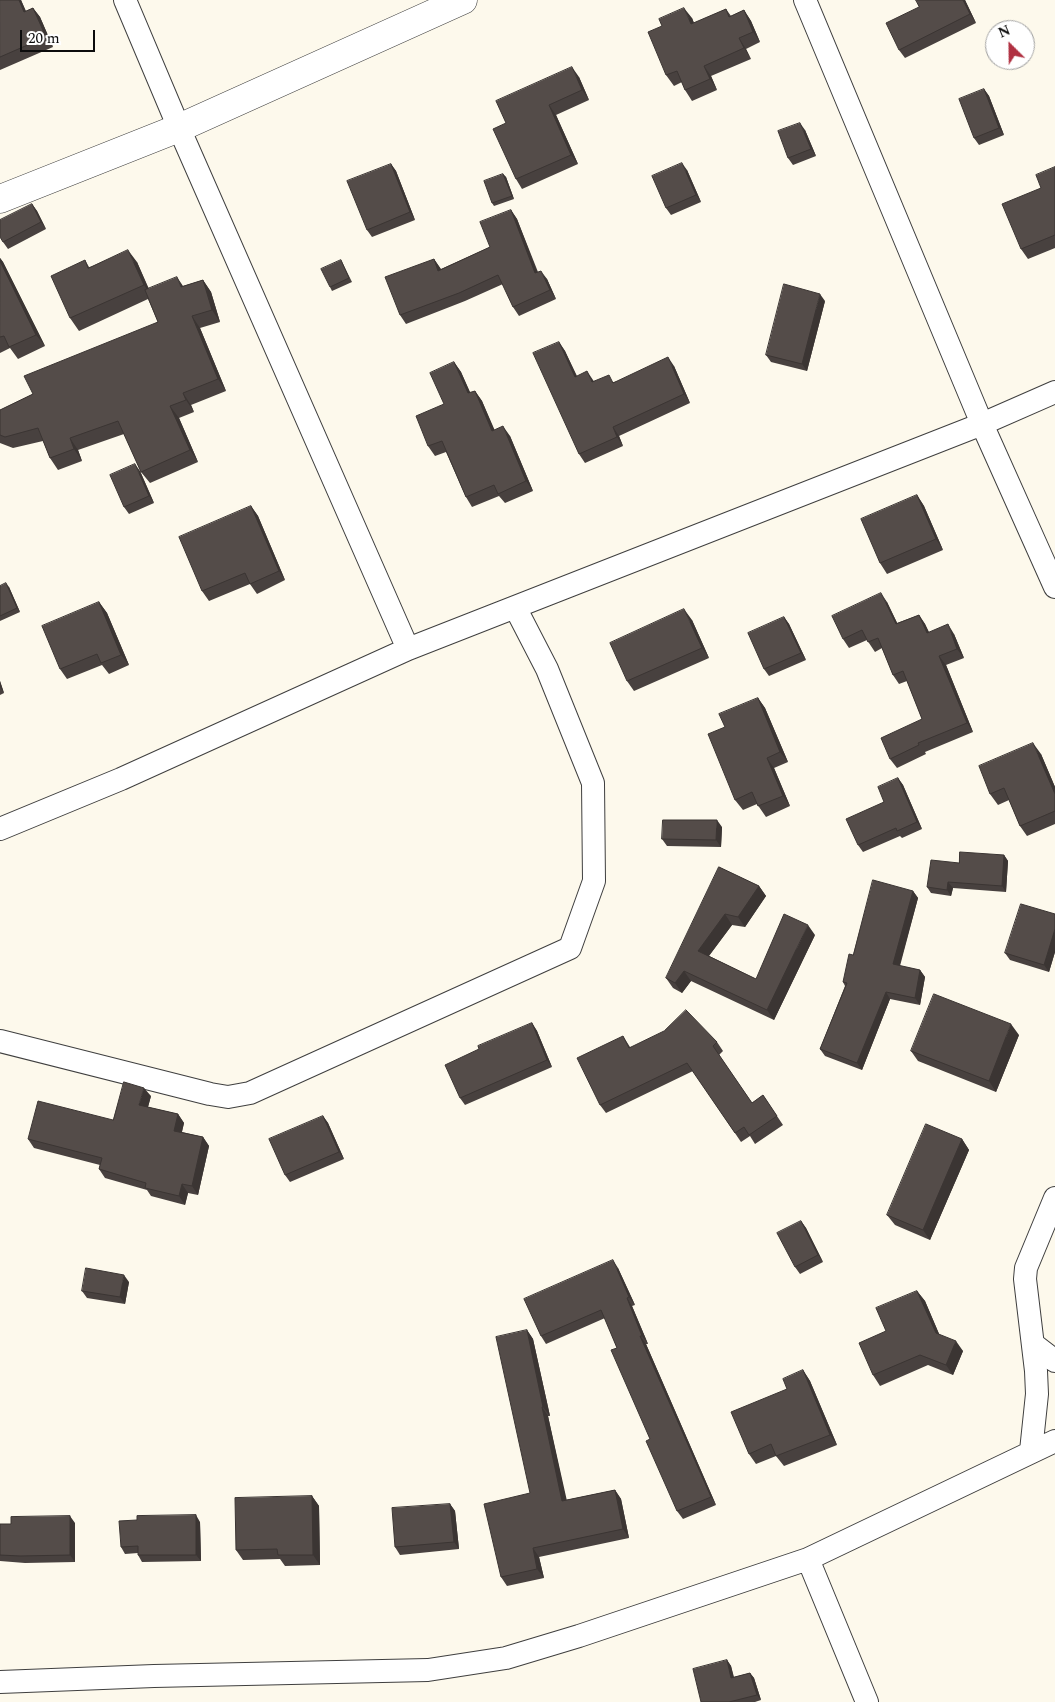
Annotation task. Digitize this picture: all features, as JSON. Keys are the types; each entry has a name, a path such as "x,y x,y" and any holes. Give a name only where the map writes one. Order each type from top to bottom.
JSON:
{"street":[{"path":"125,0 408,649"},
{"path":"0,199 180,128 463,0"},
{"path":"805,0 982,424 1055,586"},
{"path":"0,829 121,779 408,649 982,424 1055,392"},
{"path":"0,1041 228,1097 250,1093 570,948 594,880 593,783 547,670 515,607"},
{"path":"1031,1451 1037,1394 1025,1279 1026,1268 1055,1198"},
{"path":"1033,1344 1055,1361"},
{"path":"0,1682 154,1676 428,1670 506,1658 579,1636 808,1559 1055,1441"},
{"path":"808,1559 867,1702"}],"building":[{"path":"0,0 19,0 24,12 33,8 46,37 0,57"},
{"path":"916,0 963,0 970,14 899,50 886,23 919,7"},
{"path":"684,8 691,24 726,9 729,17 744,10 753,32 739,38 744,48 704,66 710,79 685,90 677,71 666,75 648,32 662,26 659,19"},
{"path":"572,67 582,90 549,105 571,155 516,179 493,129 506,123 496,101"},
{"path":"984,89 999,128 974,138 959,99"},
{"path":"800,123 811,149 788,158 778,131"},
{"path":"682,163 696,195 666,208 652,176"},
{"path":"391,164 410,212 367,230 347,181"},
{"path":"1055,167 1055,235 1021,249 1002,204 1041,188 1036,175"},
{"path":"503,174 512,196 492,203 484,181"},
{"path":"32,204 41,222 3,242 0,237 0,220"},
{"path":"511,210 535,273 541,271 550,290 513,307 498,275 459,293 400,315 385,277 434,259 438,271 490,247 480,222"},
{"path":"128,250 144,285 70,318 51,276 85,260 88,268"},
{"path":"341,260 349,278 330,287 321,269"},
{"path":"0,261 36,335 9,347 4,336 0,337"},
{"path":"177,277 181,287 203,280 212,310 192,316 218,379 183,393 186,400 170,406 190,450 141,472 118,421 70,438 74,449 50,458 38,428 5,437 0,435 0,410 33,394 24,376 158,322 145,290"},
{"path":"784,284 820,294 802,364 766,355"},
{"path":"559,342 575,377 587,371 592,382 609,375 613,383 668,357 684,394 613,427 617,437 579,454 533,353"},
{"path":"454,362 468,393 475,391 492,431 503,426 526,481 498,494 494,485 466,497 442,441 428,446 416,416 444,404 430,373"},
{"path":"135,464 149,496 124,507 110,475"},
{"path":"917,495 936,539 880,563 861,519"},
{"path":"251,506 279,571 250,584 245,573 202,591 179,537"},
{"path":"6,583 17,608 0,616 0,586"},
{"path":"881,593 896,624 919,615 927,633 948,624 957,649 939,656 967,723 918,743 919,745 890,759 881,738 922,719 903,671 893,675 878,638 868,642 862,630 843,639 832,616"},
{"path":"99,602 121,655 101,663 97,654 60,669 42,626"},
{"path":"684,609 702,648 627,681 610,643"},
{"path":"784,617 801,653 764,669 748,633"},
{"path":"758,698 780,752 767,758 783,796 758,806 752,792 735,800 708,734 725,727 719,714"},
{"path":"1033,743 1055,794 1055,811 1020,826 1004,788 990,794 979,766"},
{"path":"898,778 917,822 897,831 896,828 858,845 846,819 884,802 878,787"},
{"path":"663,820 717,820 716,840 662,839"},
{"path":"960,852 1004,855 1002,886 948,882 947,890 927,887 931,860 959,863"},
{"path":"719,867 759,886 738,917 725,914 698,951 756,979 784,914 808,925 767,1010 684,971 675,983 666,978"},
{"path":"873,880 913,891 893,964 920,970 915,998 886,992 857,1063 820,1049 847,983 843,982 849,954 853,955"},
{"path":"1021,904 1055,914 1055,929 1044,965 1005,953"},
{"path":"934,994 1011,1024 989,1081 911,1051"},
{"path":"686,1010 717,1042 713,1046 752,1103 763,1095 777,1116 749,1135 744,1127 735,1133 687,1063 600,1105 577,1058 623,1036 629,1048 664,1031"},
{"path":"532,1023 547,1060 460,1098 445,1065 479,1049 478,1046"},
{"path":"124,1082 144,1088 139,1105 178,1114 174,1131 203,1137 192,1186 182,1184 179,1196 145,1188 146,1183 99,1169 102,1158 28,1139 38,1101 113,1120"},
{"path":"323,1116 339,1152 285,1175 269,1139"},
{"path":"926,1124 962,1139 923,1230 887,1215"},
{"path":"801,1221 818,1255 795,1267 777,1233"},
{"path":"613,1260 629,1297 627,1298 642,1336 640,1336 711,1497 677,1511 646,1441 650,1439 611,1350 617,1348 601,1310 541,1336 524,1299"},
{"path":"86,1268 124,1275 120,1297 82,1291"},
{"path":"917,1291 936,1333 956,1341 946,1365 920,1355 873,1375 859,1343 886,1331 876,1308"},
{"path":"527,1330 562,1501 615,1490 623,1529 533,1548 537,1569 501,1577 484,1504 530,1493 496,1337"},
{"path":"803,1370 830,1435 776,1456 771,1444 749,1454 731,1412 787,1389 783,1379"},
{"path":"312,1496 313,1555 278,1555 277,1549 236,1550 235,1498"},
{"path":"450,1504 454,1542 395,1547 392,1508"},
{"path":"196,1515 196,1555 138,1555 138,1546 121,1547 119,1521 137,1520 137,1516"},
{"path":"70,1516 70,1555 0,1555 0,1524 11,1524 11,1517"},
{"path":"727,1660 731,1678 750,1673 757,1695 729,1702 701,1702 693,1669"}]}
